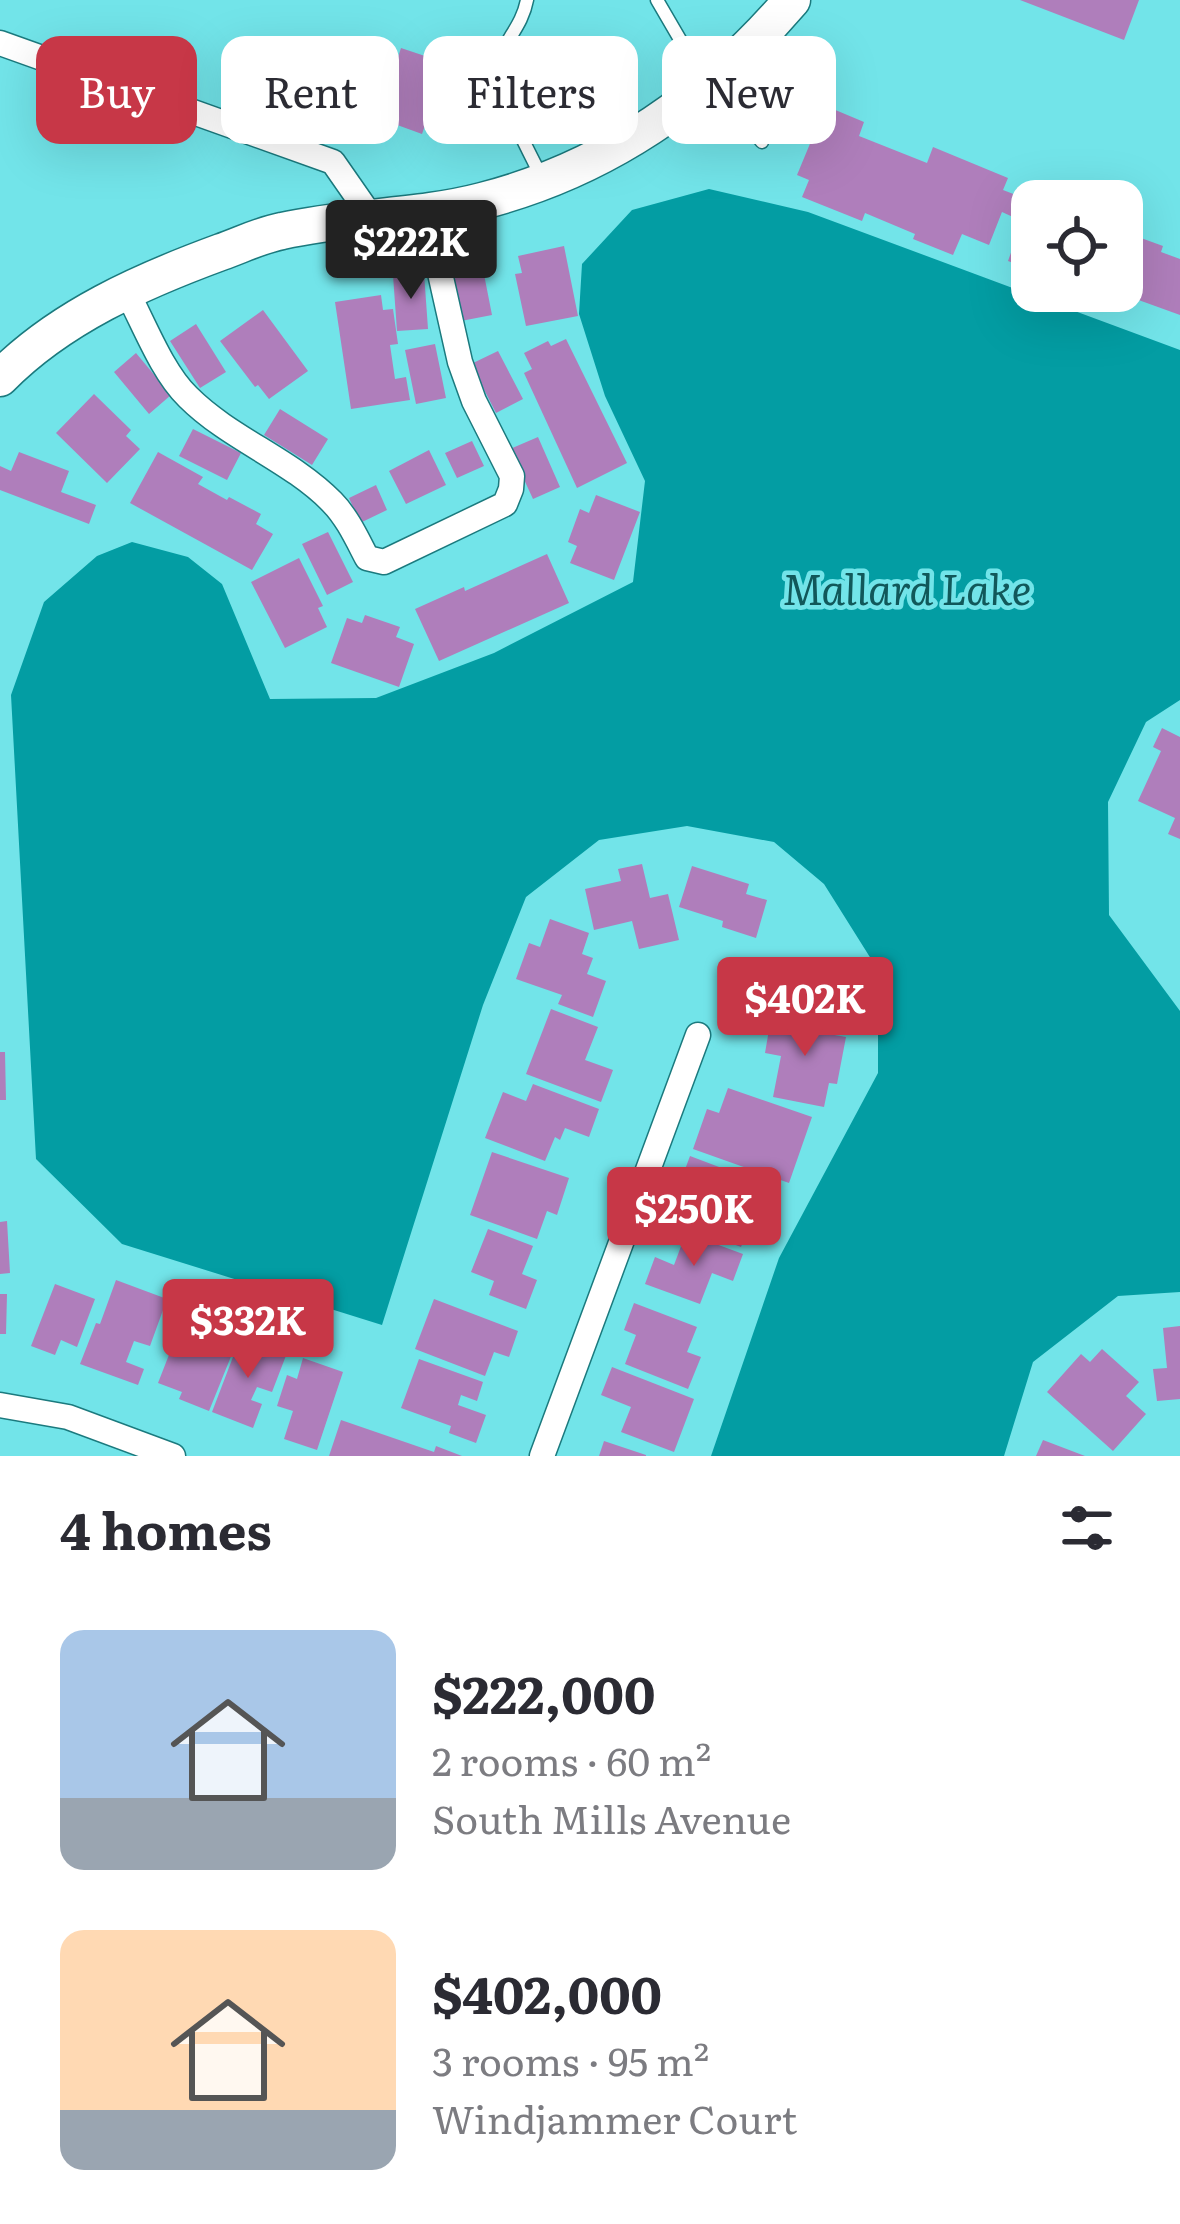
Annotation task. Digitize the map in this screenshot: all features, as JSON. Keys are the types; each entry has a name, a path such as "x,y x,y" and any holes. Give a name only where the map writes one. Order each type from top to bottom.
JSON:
{"street":[{"path":"759,36 792,0"},
{"path":"0,43 333,162 372,218"},
{"path":"0,378 24,353 74,318 182,266 280,231 481,202 601,158 662,119"},
{"path":"127,292 185,394 215,421 315,488 335,505 367,558 384,562 506,505 512,489 512,476 460,362 427,211"},
{"path":"542,1456 698,1035"},
{"path":"0,1405 68,1417 173,1456"}],"lane":[{"path":"527,0 522,22 499,60 499,84 543,181"},
{"path":"657,0 679,36"}],"water":[{"name":"Mallard Lake","path":"709,189 808,212 1011,287 1011,312 1078,312 1180,350 1180,700 1146,722 1108,802 1109,915 1180,1011 1180,1292 1118,1296 1033,1362 1004,1456 711,1456 779,1258 878,1073 878,970 824,884 774,842 687,826 599,840 526,897 483,1005 382,1325 122,1244 36,1159 11,695 44,602 97,556 132,542 188,557 222,584 270,699 376,698 494,653 633,582 645,481 605,396 579,314 582,264 632,210"}],"building":[{"path":"1020,0 1139,0 1124,40"},
{"path":"401,48 423,55 422,134 399,126"},
{"path":"836,110 864,122 859,136 927,163 933,147 1008,178 1003,190 1011,193 1011,216 1002,212 989,245 962,234 953,255 865,213 862,221 802,197 809,180 797,175 810,144 836,144"},
{"path":"1143,239 1180,259 1180,315 1143,302"},
{"path":"564,246 578,316 526,326 515,274 522,273 518,256"},
{"path":"481,259 492,315 461,321 450,265"},
{"path":"424,273 428,329 397,331 393,275"},
{"path":"381,295 383,310 393,309 398,344 390,345 395,379 406,377 410,400 351,409 335,302"},
{"path":"263,310 308,371 269,399 220,341"},
{"path":"196,324 226,372 200,388 170,341"},
{"path":"566,339 627,463 577,488 524,373 532,369 524,353 548,341 551,346"},
{"path":"435,344 446,398 416,404 405,350"},
{"path":"498,351 523,399 496,413 471,364"},
{"path":"136,353 171,395 149,414 114,372"},
{"path":"94,394 131,430 126,436 140,449 107,483 56,433"},
{"path":"280,409 328,439 312,465 264,435"},
{"path":"193,429 241,453 227,480 179,456"},
{"path":"538,437 560,487 533,499 510,449"},
{"path":"472,441 484,466 457,478 445,453"},
{"path":"429,450 446,485 406,504 389,471"},
{"path":"19,452 69,471 61,492 96,505 89,524 0,490 0,466 11,471"},
{"path":"158,452 203,477 198,484 261,514 256,524 273,534 252,570 130,503"},
{"path":"376,485 387,510 360,523 349,498"},
{"path":"596,495 640,512 614,580 570,563 577,546 568,542 580,509 589,513"},
{"path":"328,532 353,582 327,595 302,544"},
{"path":"547,554 569,603 439,661 415,609"},
{"path":"299,558 323,606 318,608 327,627 285,648 251,582"},
{"path":"365,615 400,627 396,637 414,644 399,687 331,663 347,618 362,623"},
{"path":"1162,728 1180,737 1180,839 1168,834 1175,818 1138,801 1161,751 1153,747"},
{"path":"642,864 650,898 668,894 679,940 639,949 632,921 594,930 585,889 621,881 618,869"},
{"path":"692,866 749,884 746,894 767,900 756,938 679,907"},
{"path":"550,919 589,933 582,954 593,958 587,974 606,981 593,1017 558,1004 562,995 516,979 529,943 540,947"},
{"path":"551,1009 598,1027 585,1060 613,1070 601,1102 526,1074"},
{"path":"806,1013 826,1017 823,1033 846,1037 837,1084 829,1083 824,1107 773,1097 781,1056 765,1053 771,1018 804,1024"},
{"path":"0,1052 5,1052 6,1100 0,1100"},
{"path":"533,1084 599,1109 589,1137 565,1128 560,1140 555,1137 545,1161 485,1138 503,1092 526,1101"},
{"path":"728,1088 812,1117 789,1183 693,1149 707,1109 719,1113"},
{"path":"492,1152 569,1178 557,1215 547,1211 537,1239 470,1215"},
{"path":"690,1156 769,1186 765,1197 755,1194 747,1215 753,1217 741,1247 698,1231 712,1195 680,1183"},
{"path":"7,1221 10,1273 0,1274 0,1222"},
{"path":"488,1229 533,1246 522,1274 537,1280 526,1309 489,1295 494,1281 471,1272"},
{"path":"686,1233 743,1254 733,1281 712,1273 700,1304 645,1284 655,1257 674,1265"},
{"path":"116,1280 167,1299 150,1346 134,1341 126,1362 144,1369 138,1385 80,1364"},
{"path":"55,1284 95,1299 77,1347 61,1340 55,1355 31,1346"},
{"path":"0,1294 7,1294 6,1334 0,1334"},
{"path":"434,1299 518,1331 509,1357 494,1352 485,1376 415,1349"},
{"path":"634,1303 697,1327 687,1352 701,1357 688,1389 625,1364 636,1335 624,1330"},
{"path":"188,1306 224,1321 216,1342 234,1349 209,1411 179,1399 182,1392 158,1383"},
{"path":"1180,1326 1180,1399 1157,1401 1153,1369 1167,1368 1163,1328"},
{"path":"241,1336 287,1353 272,1392 257,1387 251,1400 262,1404 253,1428 212,1412"},
{"path":"1102,1349 1139,1382 1126,1396 1146,1414 1113,1451 1047,1392 1081,1354 1090,1362"},
{"path":"303,1358 343,1372 317,1450 284,1439 293,1411 277,1406 287,1375 297,1379"},
{"path":"419,1359 483,1382 477,1401 461,1395 458,1405 486,1415 476,1443 449,1433 451,1426 401,1408"},
{"path":"612,1367 694,1399 674,1452 621,1432 631,1407 601,1395"},
{"path":"341,1420 434,1452 436,1446 462,1456 329,1456"},
{"path":"1043,1440 1085,1456 1036,1456"},
{"path":"604,1441 646,1455 646,1456 599,1456"}]}
